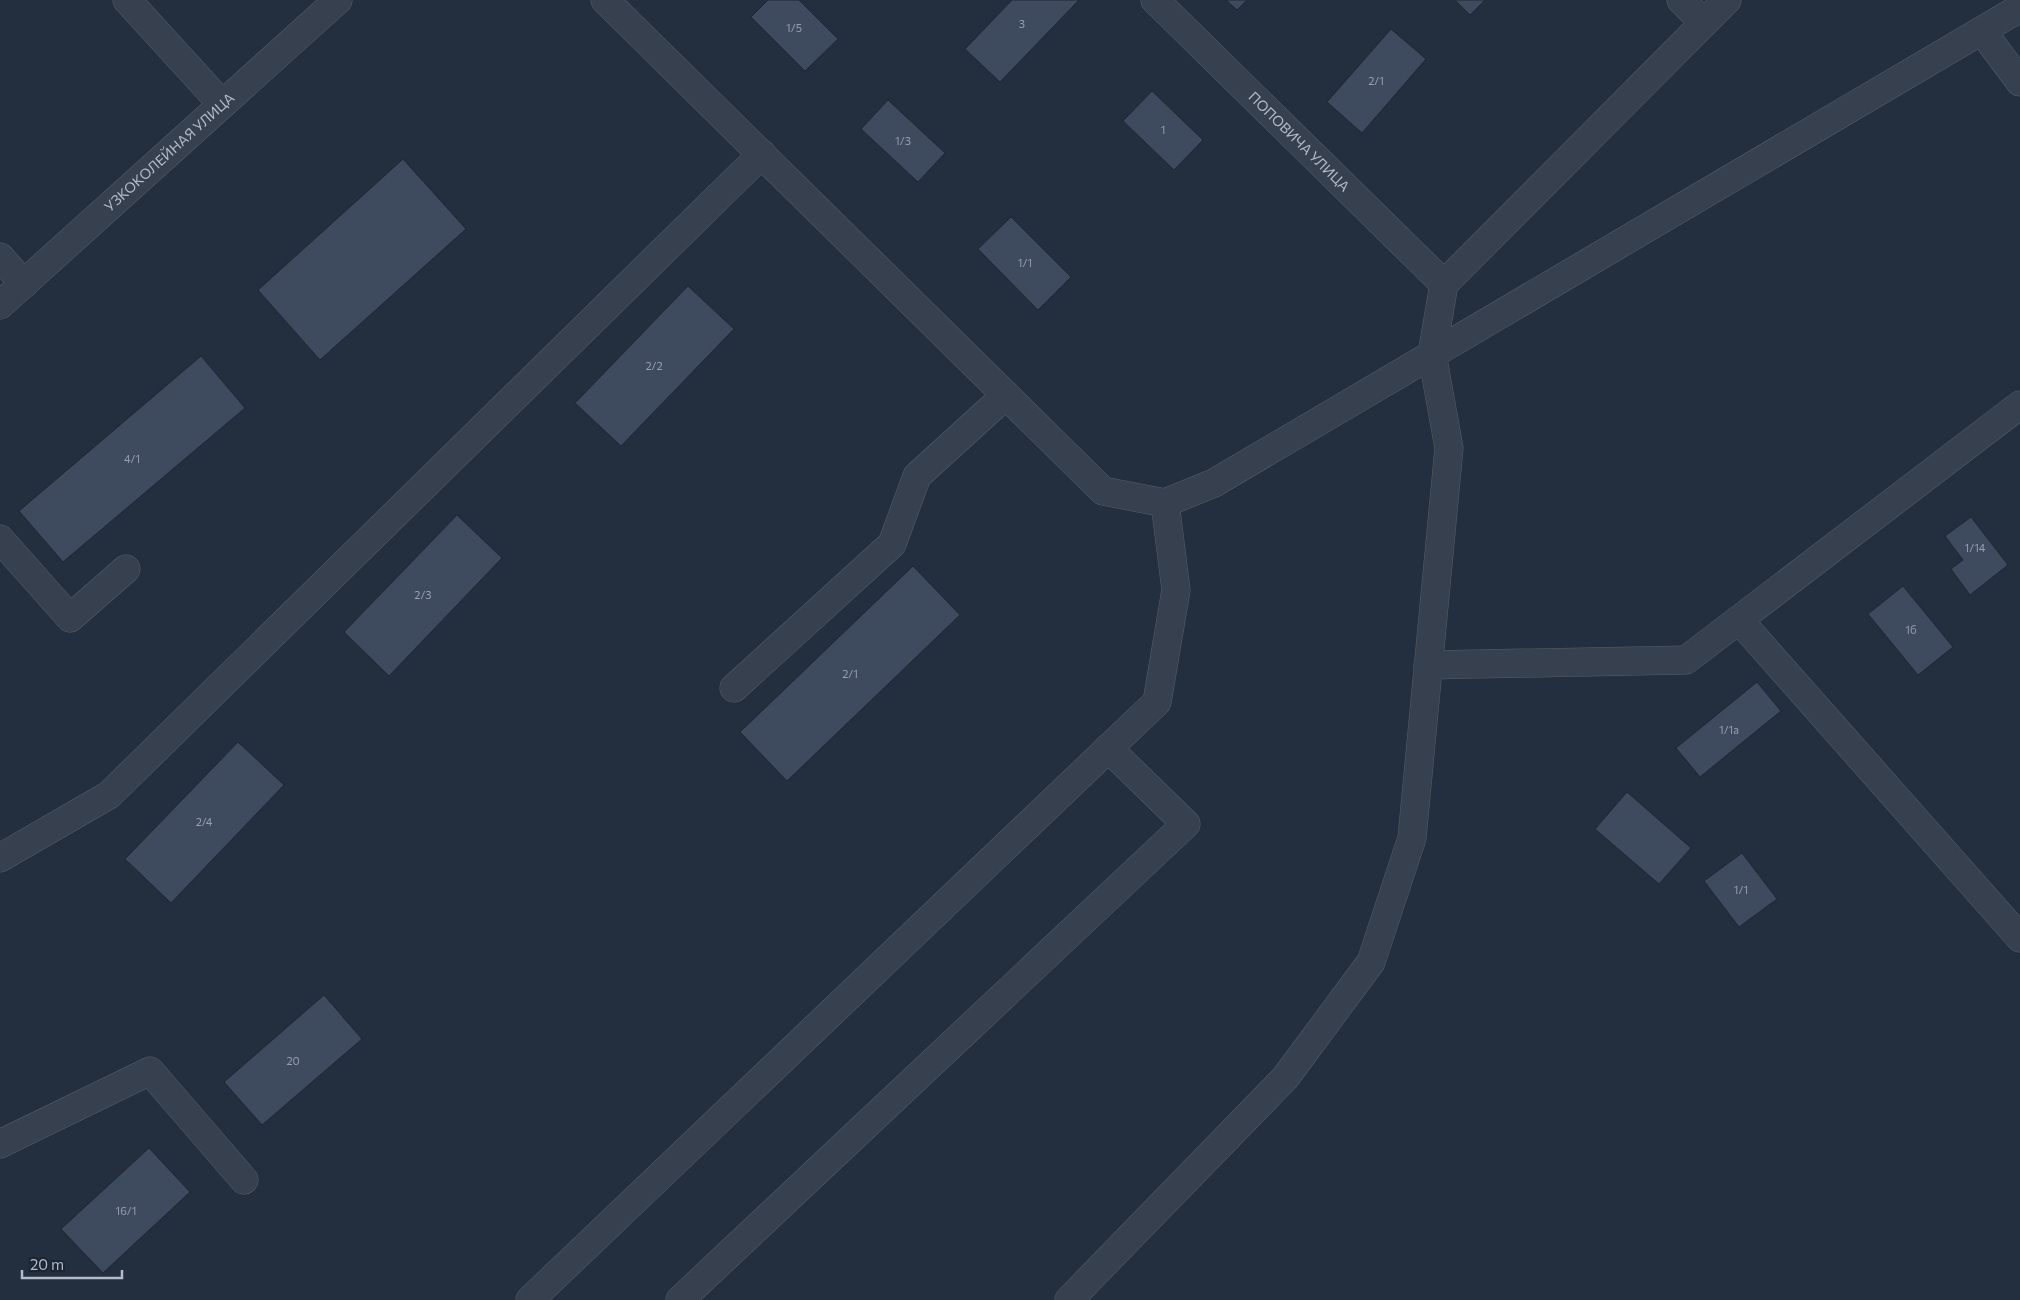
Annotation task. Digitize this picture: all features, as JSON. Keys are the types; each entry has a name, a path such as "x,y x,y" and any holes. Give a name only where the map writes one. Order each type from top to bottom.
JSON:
{"street":[{"path":"128,0 222,104"},
{"name":"УЗКОКОЛЕЙНАЯ УЛИЦА","path":"0,305 338,0"},
{"path":"605,0 1103,491 1165,503 1214,483 2020,8"},
{"name":"ПОПОВИЧА УЛИЦА","path":"1155,0 1444,284"},
{"path":"1681,0 1703,22"},
{"path":"1069,1300 1285,1078 1371,962 1412,838 1449,448 1432,354 1444,284 1727,0"},
{"path":"1982,31 2020,82"},
{"path":"0,858 109,795 762,154"},
{"path":"0,257 24,284"},
{"path":"734,688 892,544 917,476 1006,395"},
{"path":"1428,666 1686,660 2020,405"},
{"path":"530,1300 1157,702 1176,590 1165,503"},
{"path":"0,539 70,618 126,569"},
{"path":"1739,620 2020,938"},
{"path":"680,1300 1186,824 1108,748"},
{"path":"0,1144 150,1071 244,1180"}],"building":[{"path":"768,0 799,0 838,39 805,71 751,17"},
{"path":"1012,0 1079,0 1000,82 965,49"},
{"path":"1226,0 1247,0 1237,10"},
{"path":"1455,0 1485,0 1470,15"},
{"path":"1391,29 1426,59 1362,133 1327,102"},
{"path":"1152,91 1203,140 1174,170 1123,121"},
{"path":"888,100 945,153 918,182 861,129"},
{"path":"403,159 466,229 320,360 258,290"},
{"path":"1011,217 1071,277 1038,310 978,249"},
{"path":"688,286 734,329 621,446 575,403"},
{"path":"201,356 245,408 63,562 19,511"},
{"path":"457,515 502,558 389,676 344,632"},
{"path":"1971,517 2008,565 1970,595 1951,569 1963,560 1945,536"},
{"path":"913,566 960,615 787,781 740,732"},
{"path":"1903,586 1953,647 1918,675 1868,614"},
{"path":"1757,682 1781,711 1700,777 1676,748"},
{"path":"238,742 284,785 171,903 125,859"},
{"path":"1627,792 1691,848 1659,884 1595,829"},
{"path":"1742,853 1777,899 1739,927 1704,881"},
{"path":"324,995 362,1039 262,1125 224,1082"},
{"path":"149,1148 190,1192 103,1273 61,1229"}]}
